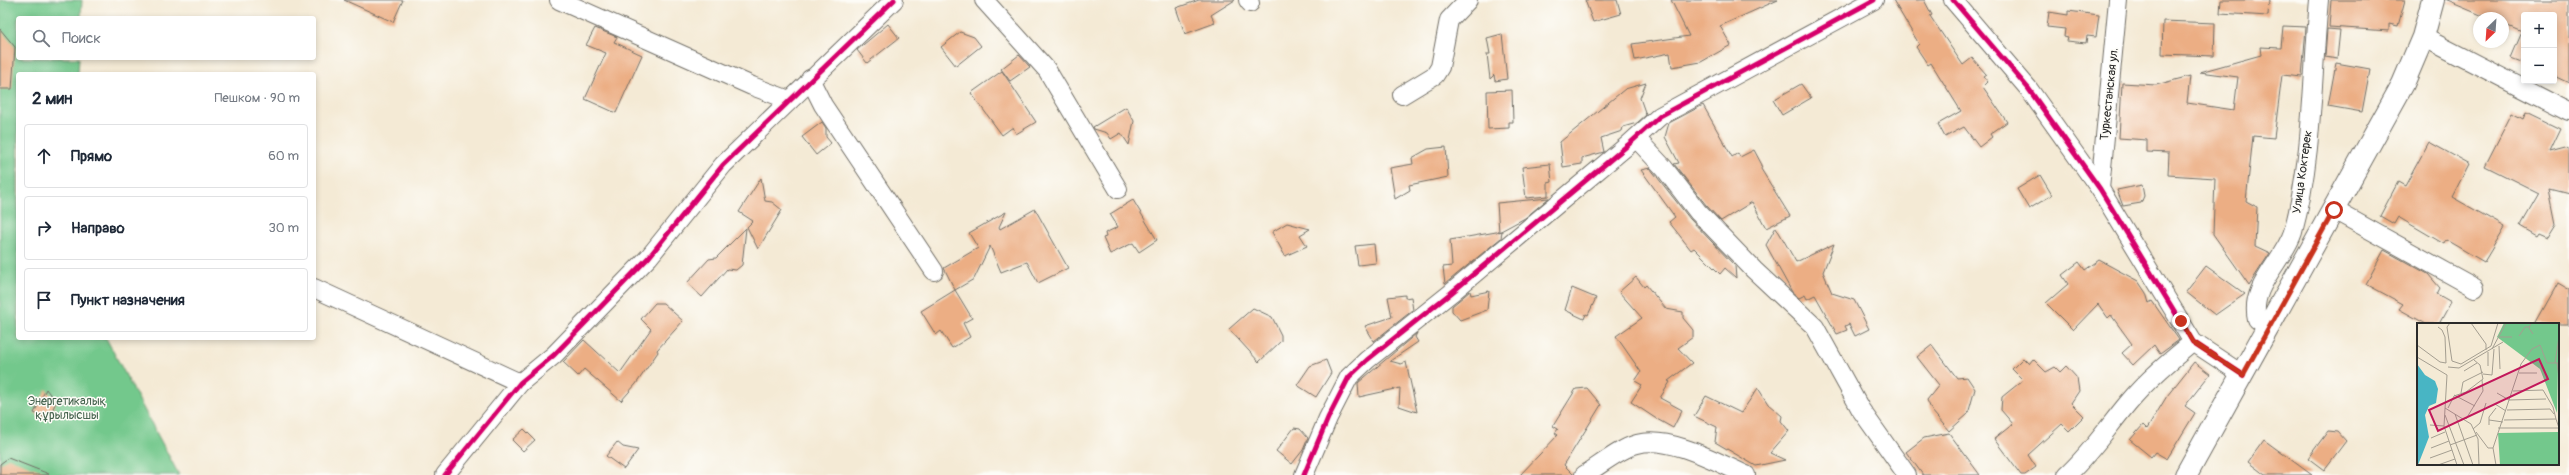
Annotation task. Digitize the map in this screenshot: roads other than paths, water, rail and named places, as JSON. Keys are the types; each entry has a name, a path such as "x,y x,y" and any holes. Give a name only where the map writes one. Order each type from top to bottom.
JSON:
{"main road":[{"path":"2186,475 2269,329 2403,84 2423,37 2433,0"}],"street":[{"path":"559,0 752,86 789,100"},
{"path":"444,475 520,383 554,355 608,301 678,223 723,165 894,0"},
{"path":"984,0 1047,70 1118,189"},
{"path":"1402,95 1436,75 1440,66 1450,20 1468,0"},
{"path":"1304,475 1328,418 1349,377 1636,138 1660,116 1684,101 1874,0"},
{"path":"1952,0 2028,88 2100,188 2193,342 2243,375"},
{"name":"Туркестанская ул.","path":"2100,188 2118,0"},
{"name":"Улица Коктерек","path":"2269,329 2257,319 2257,299 2292,236 2297,217 2307,148 2319,0"},
{"path":"2423,37 2569,112"},
{"path":"810,80 823,105 934,272"},
{"path":"1636,138 1664,168 1698,212 1754,270 1815,327 1861,410 1907,475"},
{"path":"2334,210 2475,288"},
{"path":"316,289 520,383"},
{"path":"2067,475 2097,444 2134,397 2193,342"},
{"path":"1584,474 1635,444 1650,442 1688,450 1746,475"}],"park label":[{"name":"Энергетикалық құрылысшы","path":"67,408"}]}
